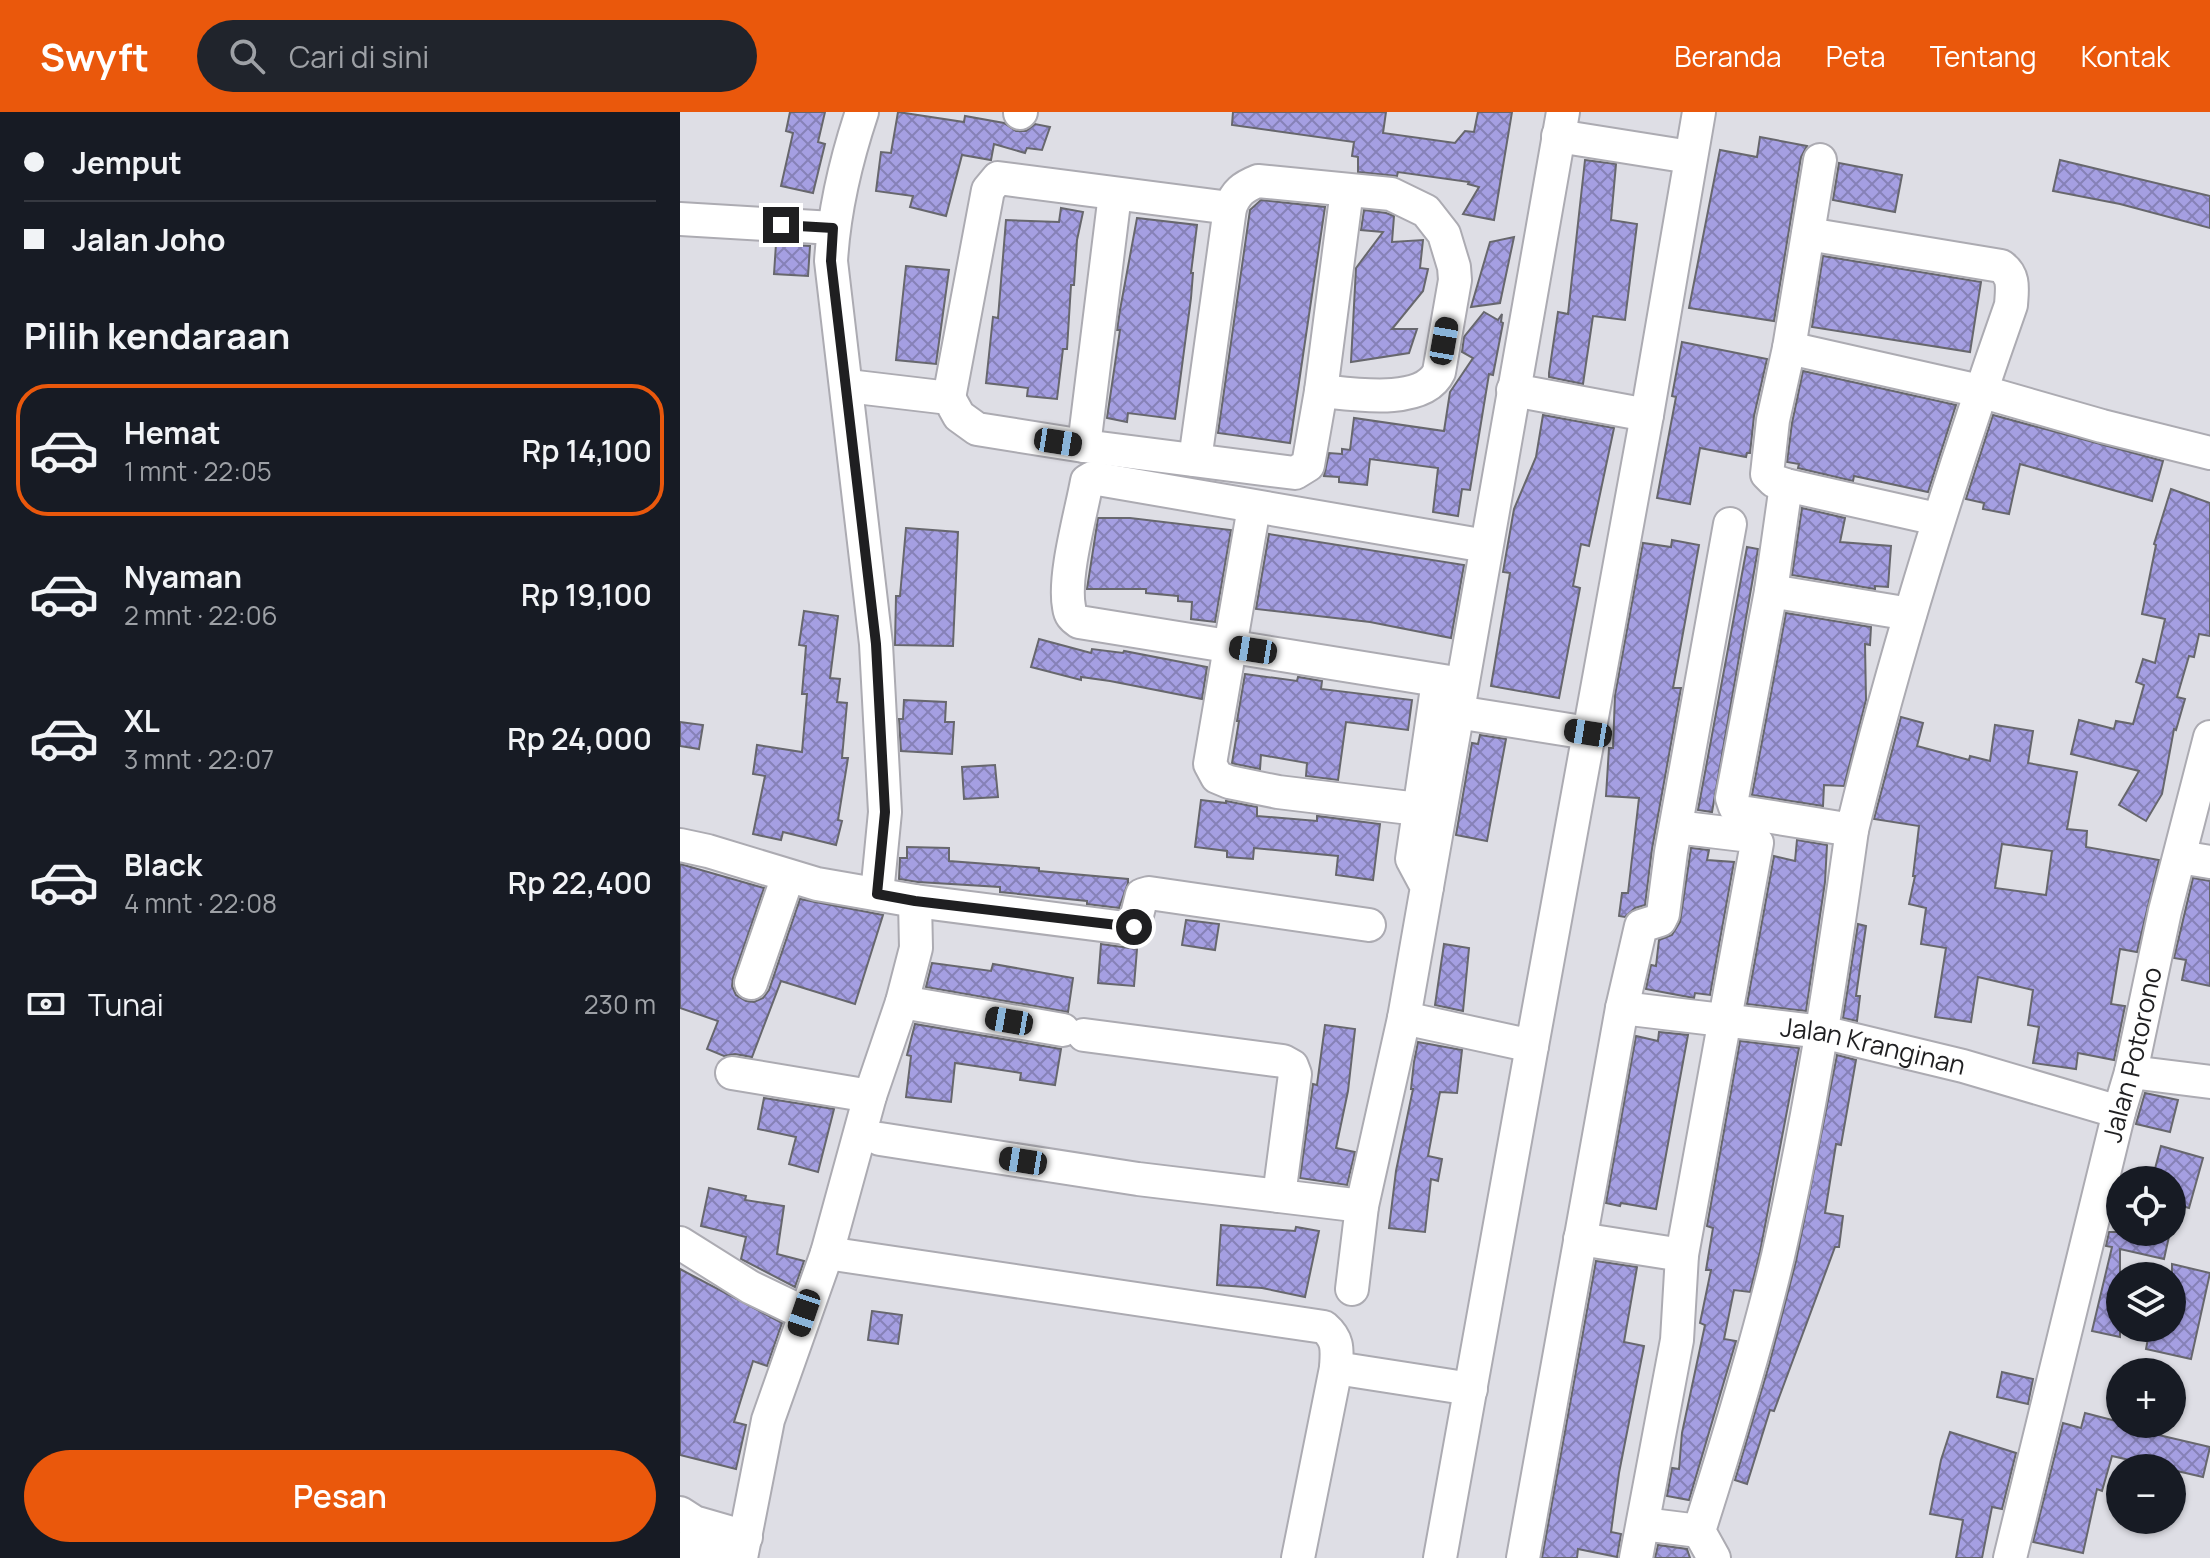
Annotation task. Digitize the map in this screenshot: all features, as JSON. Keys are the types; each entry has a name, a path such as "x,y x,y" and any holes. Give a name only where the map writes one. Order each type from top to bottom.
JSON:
{"street":[{"path":"862,112 833,228 831,261 876,644 885,812 877,894"},
{"path":"1440,1558 1699,112"},
{"path":"1427,887 1412,859 1418,809 1452,692 1486,546 1560,124 1690,157"},
{"path":"1820,160 1767,474 1774,481 1786,485 1937,519"},
{"path":"1230,208 998,178 988,190 949,398 959,416 977,429 1084,446 1295,473 1303,470 1308,465 1321,391 1347,190"},
{"path":"1195,460 1230,208 1236,194 1258,181 1391,194 1426,211 1444,234 1454,267 1455,280 1435,380 1396,395 1378,397 1321,391"},
{"path":"1084,446 1115,194"},
{"path":"680,219 833,228"},
{"path":"1643,1524 1707,1545 1808,1117 1852,830 1878,724 1937,519 2011,305 2013,284 2009,272 2001,266 1808,234"},
{"path":"1789,348 1980,391 2210,453"},
{"path":"848,386 949,398"},
{"path":"1513,390 1647,415"},
{"path":"1486,546 1092,478 1087,481 1070,575 1069,610 1079,622 1232,647 1452,692 1588,733"},
{"path":"1786,485 1771,591 1732,798 1741,812 1852,830"},
{"path":"1254,507 1232,647 1211,750 1210,764 1217,777 1278,792 1418,809"},
{"path":"1523,1558 1622,1008 1641,926 1660,920 1663,914 1730,524"},
{"path":"1771,591 1910,614"},
{"path":"1352,1289 1362,1206 1404,1018 1427,887 1452,692"},
{"name":"Jalan Potorono","path":"2010,1558 2131,1072 2165,911 2195,860 2209,744"},
{"path":"1636,1558 1677,1340 1682,1255 1757,843 1751,836 1676,827"},
{"path":"680,845 817,884 915,901 1125,928 1134,927 1142,895 1149,893 1369,925"},
{"path":"751,983 788,876"},
{"path":"739,1551 768,1420 827,1253 870,1096 902,1002 916,948 915,901"},
{"path":"902,1002 1074,1033 1283,1061 1292,1066 1295,1074 1279,1196"},
{"name":"Jalan Kranginan","path":"1622,1008 1822,1032 1963,1066 2119,1112"},
{"path":"1404,1018 1532,1046"},
{"path":"2131,1072 2210,1082"},
{"path":"732,1073 870,1096"},
{"path":"880,1139 1138,1179 1362,1206"},
{"path":"1580,1239 1682,1255"},
{"path":"680,1243 750,1287 804,1313"},
{"path":"827,1253 1324,1327 1334,1335 1338,1346 1336,1368 1298,1558"},
{"path":"1336,1368 1471,1389"},
{"path":"680,1513 739,1551"},
{"path":"680,1548 739,1551"}],"building":[{"path":"790,112 825,112 818,142 825,144 813,193 781,186 793,133 786,131"},
{"path":"898,112 964,122 965,116 1004,123 1016,131 1026,131 1035,124 1050,127 1042,150 1027,148 1025,153 994,144 991,160 962,155 946,216 910,207 913,196 876,191 881,152 891,153"},
{"path":"1233,112 1386,112 1383,133 1455,143 1465,131 1474,132 1478,112 1512,112 1494,220 1463,214 1479,187 1469,182 1398,172 1397,176 1358,172 1358,157 1352,156 1354,142 1232,125"},
{"path":"1760,137 1807,146 1801,157 1774,321 1689,308 1720,150 1757,157"},
{"path":"1585,160 1616,164 1611,220 1637,224 1625,320 1593,316 1583,384 1549,377 1549,373 1558,312 1568,314"},
{"path":"2060,160 2210,196 2210,228 2120,204 2053,191"},
{"path":"1839,163 1902,175 1895,212 1833,200"},
{"path":"1261,200 1325,207 1290,443 1218,433 1250,210"},
{"path":"1061,208 1083,212 1077,240 1074,285 1071,285 1067,349 1063,349 1057,399 1027,396 1028,388 986,383 993,317 998,318 1006,220 1059,222"},
{"path":"1364,210 1394,216 1392,242 1423,240 1420,268 1428,269 1423,291 1392,329 1417,329 1409,353 1351,362 1356,268 1383,232 1361,230"},
{"path":"1137,218 1197,225 1175,419 1128,413 1127,422 1107,418 1120,310"},
{"path":"1514,237 1500,303 1471,307 1490,242"},
{"path":"776,244 810,246 808,276 774,274"},
{"path":"1823,256 1981,282 1970,352 1812,327"},
{"path":"906,266 949,270 936,364 896,360"},
{"path":"1484,312 1498,320 1502,314 1503,323 1493,375 1489,374 1470,490 1462,489 1458,516 1433,512 1438,468 1370,459 1367,485 1339,482 1339,477 1324,476 1329,453 1342,454 1342,449 1350,450 1354,418 1444,431 1450,392 1473,358 1462,352 1464,337"},
{"path":"1682,342 1767,359 1754,416 1750,453 1746,457 1700,448 1690,504 1657,498 1676,397 1672,396"},
{"path":"1803,371 1956,405 1928,492 1854,476 1853,481 1798,468 1799,464 1787,462"},
{"path":"1543,415 1614,428 1589,546 1581,544 1573,586 1580,588 1559,698 1491,686 1510,573 1503,572 1514,509 1536,457"},
{"path":"1993,415 2163,461 2152,501 2020,464 2009,514 1983,509 1984,503 1966,499"},
{"path":"2171,489 2210,503 2210,636 2199,634 2194,657 2189,656 2177,697 2185,699 2174,729 2162,794 2146,821 2119,805 2139,771 2071,754 2079,720 2114,729 2116,721 2133,724 2144,685 2136,682 2143,659 2155,663 2165,619 2142,614 2154,544"},
{"path":"1802,508 1845,518 1840,542 1891,546 1888,587 1875,586 1875,589 1792,575"},
{"path":"1098,518 1130,518 1231,530 1215,622 1191,619 1192,602 1178,601 1178,596 1146,593 1146,589 1087,589"},
{"path":"906,528 958,532 953,646 895,645 896,596 900,596"},
{"path":"1269,534 1464,565 1451,638 1370,622 1256,609"},
{"path":"1672,540 1699,545 1673,688 1681,688 1645,905 1635,908 1625,917 1619,916 1622,893 1628,893 1639,798 1606,796 1609,748 1613,748 1615,695 1643,543 1671,547"},
{"path":"1747,547 1758,549 1712,812 1698,810"},
{"path":"804,611 838,616 830,678 840,679 837,702 847,703 842,758 848,758 838,820 842,821 836,845 783,832 781,840 753,834 765,776 753,774 757,745 802,752 807,694 802,694 806,646 799,645"},
{"path":"1786,613 1871,627 1870,645 1865,644 1866,700 1844,786 1824,785 1823,806 1752,795"},
{"path":"1039,639 1091,653 1092,649 1124,651 1207,667 1202,699 1110,681 1081,677 1081,680 1031,667"},
{"path":"1245,674 1297,681 1298,677 1322,681 1321,689 1412,700 1408,730 1346,722 1338,780 1306,776 1307,763 1261,755 1260,769 1232,763"},
{"path":"904,700 946,702 945,722 954,722 952,754 901,751 899,719 903,719"},
{"path":"1901,717 1923,723 1917,746 1969,760 1970,756 1990,761 1995,725 2033,731 2028,763 2077,772 2067,829 2087,831 2086,847 2159,860 2137,952 2120,949 2111,1004 2125,1006 2114,1060 2078,1053 2076,1069 2033,1063 2039,1027 2028,1025 2033,990 1978,977 1971,1022 1935,1017 1946,948 1921,944 1926,908 1909,904 1919,826 1874,819","holes":["2002,844 2052,851 2046,895 1995,888"]},
{"path":"680,722 703,725 699,749 680,746"},
{"path":"1480,735 1506,739 1487,841 1456,835 1472,743 1478,744"},
{"path":"995,765 998,797 964,799 962,767"},
{"path":"1201,800 1257,807 1257,816 1317,821 1317,816 1380,824 1373,880 1336,875 1338,856 1254,848 1253,859 1227,857 1227,851 1195,847"},
{"path":"1797,840 1827,845 1825,882 1806,1011 1747,1004 1774,856 1795,861"},
{"path":"907,847 949,848 949,861 1039,868 1039,871 1128,879 1128,883 1119,908 1087,904 1087,901 1000,892 1000,887 899,879 900,858 907,858"},
{"path":"1691,848 1709,850 1707,860 1734,862 1710,995 1695,993 1694,998 1646,989 1651,965 1656,966 1659,940 1672,935 1680,922"},
{"path":"680,864 764,888 733,978 736,995 746,1001 763,998 769,990 800,899 883,915 855,1004 781,981 752,1057 724,1056 707,1049 718,1021 680,1008"},
{"path":"2193,878 2210,881 2210,986 2182,980 2186,960 2174,958"},
{"path":"1186,920 1219,924 1215,950 1182,945"},
{"path":"1858,924 1866,926 1856,996 1860,996 1857,1021 1843,1018"},
{"path":"1101,944 1137,949 1134,986 1098,983"},
{"path":"1444,944 1469,948 1463,1011 1435,1005"},
{"path":"932,963 991,971 993,964 1073,978 1068,1012 926,987"},
{"path":"915,1024 1061,1049 1055,1085 1020,1080 1021,1073 955,1063 951,1102 906,1097 911,1056 907,1055"},
{"path":"1325,1025 1355,1029 1348,1091 1336,1148 1355,1152 1347,1185 1300,1178"},
{"path":"1659,1032 1688,1035 1656,1209 1606,1203 1636,1036 1658,1041"},
{"path":"1740,1041 1799,1048 1760,1252 1750,1292 1734,1290 1724,1339 1736,1341 1689,1500 1667,1496 1672,1468 1679,1469 1682,1433 1705,1325 1700,1323 1711,1270 1706,1270 1713,1228 1707,1226"},
{"path":"1418,1042 1462,1050 1457,1093 1440,1092 1428,1156 1442,1159 1438,1181 1431,1179 1425,1232 1389,1228"},
{"path":"1837,1055 1856,1060 1841,1145 1836,1144 1825,1213 1843,1216 1839,1247 1835,1247 1774,1411 1770,1410 1747,1484 1735,1480 1796,1261"},
{"path":"2145,1093 2178,1100 2170,1132 2136,1124"},
{"path":"764,1098 834,1109 818,1172 789,1164 796,1137 758,1129"},
{"path":"2161,1146 2203,1158 2189,1208 2186,1207 2186,1166 2156,1166"},
{"path":"709,1188 746,1196 745,1200 784,1206 777,1254 804,1261 795,1287 741,1259 746,1237 701,1226"},
{"path":"1221,1225 1295,1231 1296,1227 1319,1231 1305,1297 1262,1288 1217,1285"},
{"path":"2106,1246 2167,1246 2164,1259 2120,1249 2120,1262 2108,1262 2112,1247"},
{"path":"1596,1261 1637,1267 1624,1342 1644,1346 1619,1473 1611,1532 1621,1534 1617,1557 1578,1549 1577,1558 1542,1558"},
{"path":"2186,1267 2210,1273 2191,1359 2146,1349 2147,1342 2186,1342"},
{"path":"680,1269 782,1323 767,1366 753,1361 734,1422 746,1425 736,1469 680,1455"},
{"path":"2106,1272 2106,1334 2092,1331"},
{"path":"872,1311 902,1315 898,1344 868,1340"},
{"path":"2002,1372 2033,1379 2028,1404 1997,1397"},
{"path":"2085,1413 2106,1418 2106,1438 2171,1438 2210,1447 2203,1477 2186,1473 2186,1454 2106,1454 2106,1477 2102,1491 2097,1489 2083,1553 2033,1542 2063,1423 2081,1428"},
{"path":"1950,1432 2016,1453 2002,1509 1992,1507 1982,1558 1956,1558 1963,1520 1930,1514"},
{"path":"1658,1545 1687,1549 1690,1558 1655,1558"}],"route":[{"path":"781,225 833,228 831,261 861,495 876,644 885,812 877,894 1134,927"}]}
